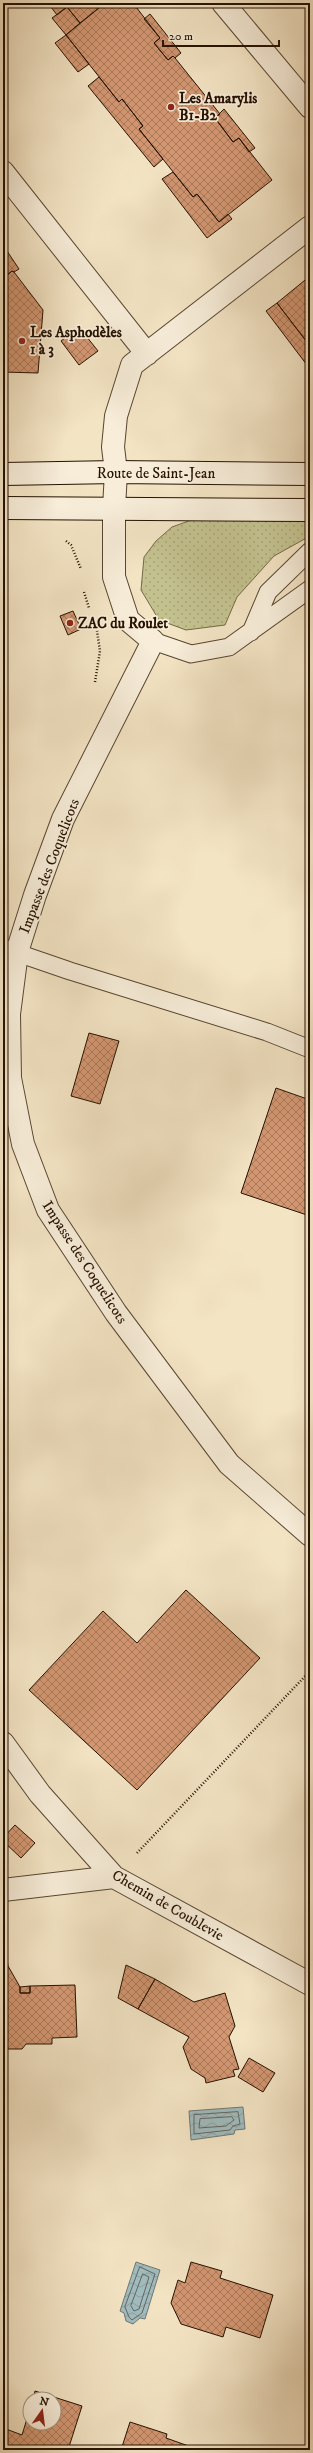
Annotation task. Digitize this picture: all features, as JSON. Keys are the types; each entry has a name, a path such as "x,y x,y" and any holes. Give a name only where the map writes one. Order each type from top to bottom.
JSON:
{"street":[{"path":"223,3 310,107"},
{"path":"3,172 147,354"},
{"path":"153,641 128,620 115,581 114,508 116,472 113,447 116,416 132,365 310,227"},
{"name":"Route de Saint-Jean","path":"3,474 116,472 310,474"},
{"path":"3,508 310,510"},
{"name":"Impasse des Coquelicots","path":"153,641 63,819 10,950 10,1078 23,1144 48,1210 116,1313 229,1464 310,1535"},
{"name":"Chemin de Coublevie","path":"3,1743 40,1794 114,1877 310,1984"},
{"path":"3,1890 114,1877"}],"lane":[{"path":"250,632 268,592 310,551"},
{"path":"153,641 191,654 228,647 310,589"},
{"path":"10,950 70,971 267,1032 310,1049"}],"path":[{"path":"61,536 71,545 82,576"},
{"path":"83,589 85,600 92,614"},
{"path":"92,689 100,651 96,628"},
{"path":"114,1877 310,1671"}],"shaded area":[{"path":"197,518 310,521 310,536 274,556 237,597 225,625 186,630 159,620 141,590 144,557 156,541 172,527"}],"water":[{"path":"243,2107 245,2129 235,2130 234,2134 191,2140 189,2111"},
{"path":"136,2262 160,2270 145,2319 140,2318 133,2324 126,2321 124,2313 120,2311"}],"building":[{"path":"48,3 105,3 80,23 67,7 57,15"},
{"name":"Les Amarylis B1-B2","path":"105,3 133,3 160,38 154,43 168,60 173,56 175,58 220,114 215,118 233,142 239,138 272,180 219,222 197,194 193,197 139,129 143,126 122,99 119,102 66,35"},
{"path":"67,7 80,23 66,35 52,18"},
{"path":"150,14 181,53 175,58 173,56 168,60 154,43 160,38 144,19"},
{"path":"66,35 89,64 78,72 55,43"},
{"path":"99,77 119,102 122,99 143,126 139,129 163,159 154,167 88,86"},
{"path":"224,109 255,148 249,152 239,138 233,142 215,118"},
{"path":"173,172 193,197 197,194 219,222 228,214 232,219 207,238 162,179"},
{"path":"3,245 19,269 14,272 12,271 6,276 3,271"},
{"name":"Les Asphodèles 1 à 3","path":"3,271 6,276 12,271 14,272 43,310 38,373 3,372"},
{"path":"310,276 310,346 277,303"},
{"path":"277,303 310,346 310,369 266,311"},
{"path":"79,327 98,351 79,365 61,341"},
{"name":"ZAC du Roulet","path":"73,611 81,629 68,635 60,616"},
{"path":"89,1033 119,1041 100,1104 71,1096"},
{"path":"276,1088 310,1100 310,1216 241,1193"},
{"path":"186,1590 260,1658 137,1790 29,1690 103,1611 137,1643"},
{"path":"15,1825 35,1843 21,1858 3,1841 3,1838"},
{"path":"3,1959 7,1959 8,1966 20,1987 20,1993 30,1993 30,1986 75,1985 77,2037 52,2038 52,2044 26,2044 22,2049 3,2049"},
{"path":"126,1965 155,1979 138,2009 118,1998"},
{"path":"155,1979 194,2002 225,1993 235,2026 229,2037 239,2069 233,2070 235,2076 206,2083 205,2078 191,2069 183,2047 189,2037 138,2009"},
{"path":"30,1986 30,1993 20,1993 20,1987"},
{"path":"249,2058 275,2073 263,2092 238,2077"},
{"path":"191,2262 222,2271 220,2278 273,2295 260,2338 226,2327 223,2337 181,2324 171,2303 178,2280 185,2283"},
{"path":"62,2400 82,2406 68,2450 3,2450 3,2424 7,2425 6,2429 22,2435 23,2431 62,2431"},
{"path":"130,2422 167,2434 166,2438 200,2450 121,2450"}],"place":[{"name":"Les Amarylis B1-B2","path":"171,107"},
{"name":"Les Asphodèles 1 à 3","path":"22,341"},
{"name":"ZAC du Roulet","path":"70,623"}]}
